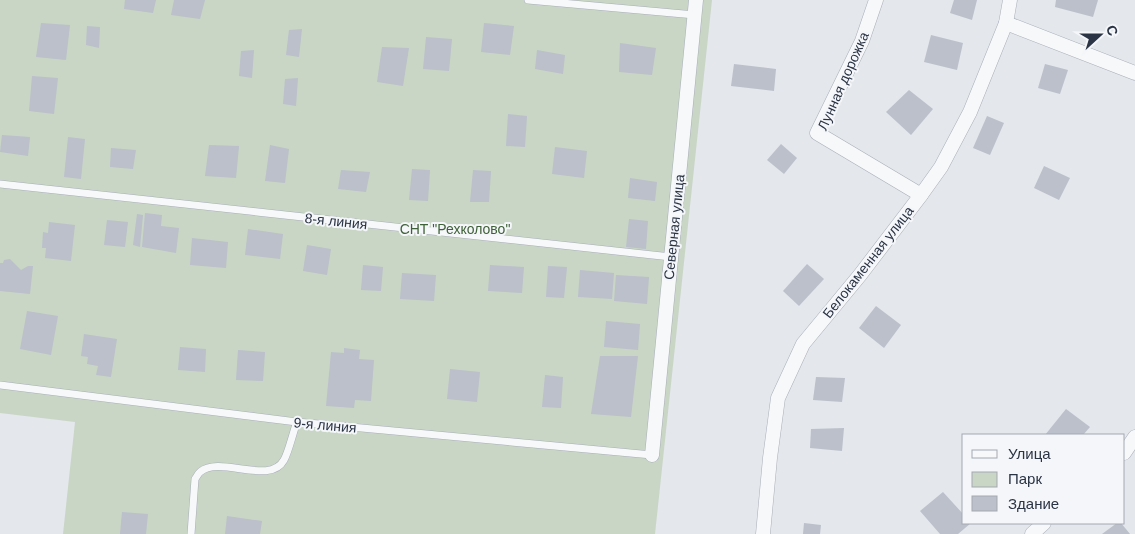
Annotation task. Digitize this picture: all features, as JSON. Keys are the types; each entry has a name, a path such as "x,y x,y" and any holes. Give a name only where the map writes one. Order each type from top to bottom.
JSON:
{"street":[{"name":"Северная улица","path":"652,455 696,0"},
{"name":"Лунная дорожка","path":"876,0 862,41 817,133 921,195"},
{"name":"Белокаменная улица","path":"763,534 778,398 803,344 860,275 941,167 970,112 1006,24 1010,0"},
{"path":"1006,24 1135,73"},
{"path":"1125,452 1135,437"},
{"path":"1032,534 1043,524"}],"lane":[{"path":"528,0 695,15"},
{"name":"8-я линия","path":"0,184 671,257"},
{"name":"9-я линия","path":"0,385 296,422 652,455"},
{"path":"191,534 195,479 199,472 208,468 219,467 266,471 274,469 284,461 296,422"}],"green space":[{"name":"СНТ \"Рехколово\"","path":"0,0 712,0 655,534 63,534 75,422 0,413"}],"building":[{"path":"125,0 156,0 153,13 124,9"},
{"path":"174,0 205,0 200,19 171,15"},
{"path":"954,0 977,0 972,20 950,13"},
{"path":"1056,0 1098,0 1093,17 1055,7"},
{"path":"41,23 70,25 66,60 36,57"},
{"path":"484,23 514,26 510,55 481,52"},
{"path":"87,26 100,27 99,48 86,45"},
{"path":"302,29 299,57 286,55 289,30"},
{"path":"931,35 963,43 957,70 924,62"},
{"path":"426,37 452,39 449,71 423,69"},
{"path":"620,43 656,48 652,75 619,72"},
{"path":"382,47 409,48 403,86 377,82"},
{"path":"254,50 252,78 239,76 241,51"},
{"path":"537,50 565,55 563,74 535,69"},
{"path":"734,64 776,69 774,91 731,86"},
{"path":"1045,64 1068,70 1060,94 1038,88"},
{"path":"32,76 58,78 54,114 29,111"},
{"path":"298,78 296,106 283,104 285,79"},
{"path":"909,90 933,109 911,135 886,112"},
{"path":"508,114 527,116 525,147 506,146"},
{"path":"987,116 1004,123 990,155 973,148"},
{"path":"2,135 30,137 28,156 0,152"},
{"path":"68,137 85,139 81,179 64,177"},
{"path":"781,144 797,158 784,174 767,160"},
{"path":"209,145 239,146 236,178 205,176"},
{"path":"270,145 289,149 285,183 265,181"},
{"path":"555,147 587,151 584,178 552,174"},
{"path":"111,148 136,150 133,169 110,167"},
{"path":"1044,166 1070,178 1059,200 1034,188"},
{"path":"412,169 430,170 428,201 409,200"},
{"path":"341,170 370,172 366,192 338,189"},
{"path":"473,170 491,171 489,202 470,202"},
{"path":"630,178 657,182 655,201 628,198"},
{"path":"145,213 162,215 161,226 179,228 176,253 142,247"},
{"path":"137,214 143,215 140,247 133,245"},
{"path":"629,219 648,221 646,249 626,247"},
{"path":"107,220 128,222 125,247 104,245"},
{"path":"49,222 75,225 71,261 45,258 46,248 42,248 43,232 48,233"},
{"path":"248,229 283,234 280,259 245,255"},
{"path":"192,238 228,242 226,268 190,265"},
{"path":"307,245 331,249 327,275 303,271"},
{"path":"10,259 21,270 28,266 33,266 30,294 0,291 0,263"},
{"path":"807,264 824,279 799,306 783,291"},
{"path":"363,265 383,267 381,291 361,290"},
{"path":"490,265 524,267 522,293 488,291"},
{"path":"548,266 567,267 564,298 546,297"},
{"path":"580,270 614,273 612,299 578,297"},
{"path":"402,273 436,275 434,301 400,299"},
{"path":"616,275 649,277 647,304 614,301"},
{"path":"876,306 901,325 884,348 859,328"},
{"path":"27,311 58,316 51,355 20,349"},
{"path":"606,321 640,324 638,350 604,347"},
{"path":"84,334 117,339 111,377 96,375 98,366 87,364 88,357 81,356"},
{"path":"180,347 206,349 205,372 178,370"},
{"path":"344,348 360,350 359,359 374,360 371,401 355,400 354,408 326,406 331,352 344,353"},
{"path":"238,350 265,352 263,381 236,380"},
{"path":"600,356 638,356 631,417 591,414"},
{"path":"450,369 480,372 477,402 447,399"},
{"path":"545,375 563,377 561,408 542,407"},
{"path":"816,377 845,378 842,402 813,400"},
{"path":"1066,409 1090,427 1084,434 1046,434"},
{"path":"844,428 842,451 810,448 811,429"},
{"path":"943,492 962,513 962,524 970,524 958,534 940,534 920,511"},
{"path":"122,512 148,514 146,534 120,534"},
{"path":"227,516 262,521 260,534 225,534"},
{"path":"804,523 821,525 820,534 803,534"},
{"path":"1116,524 1122,524 1130,534 1102,534"}]}
